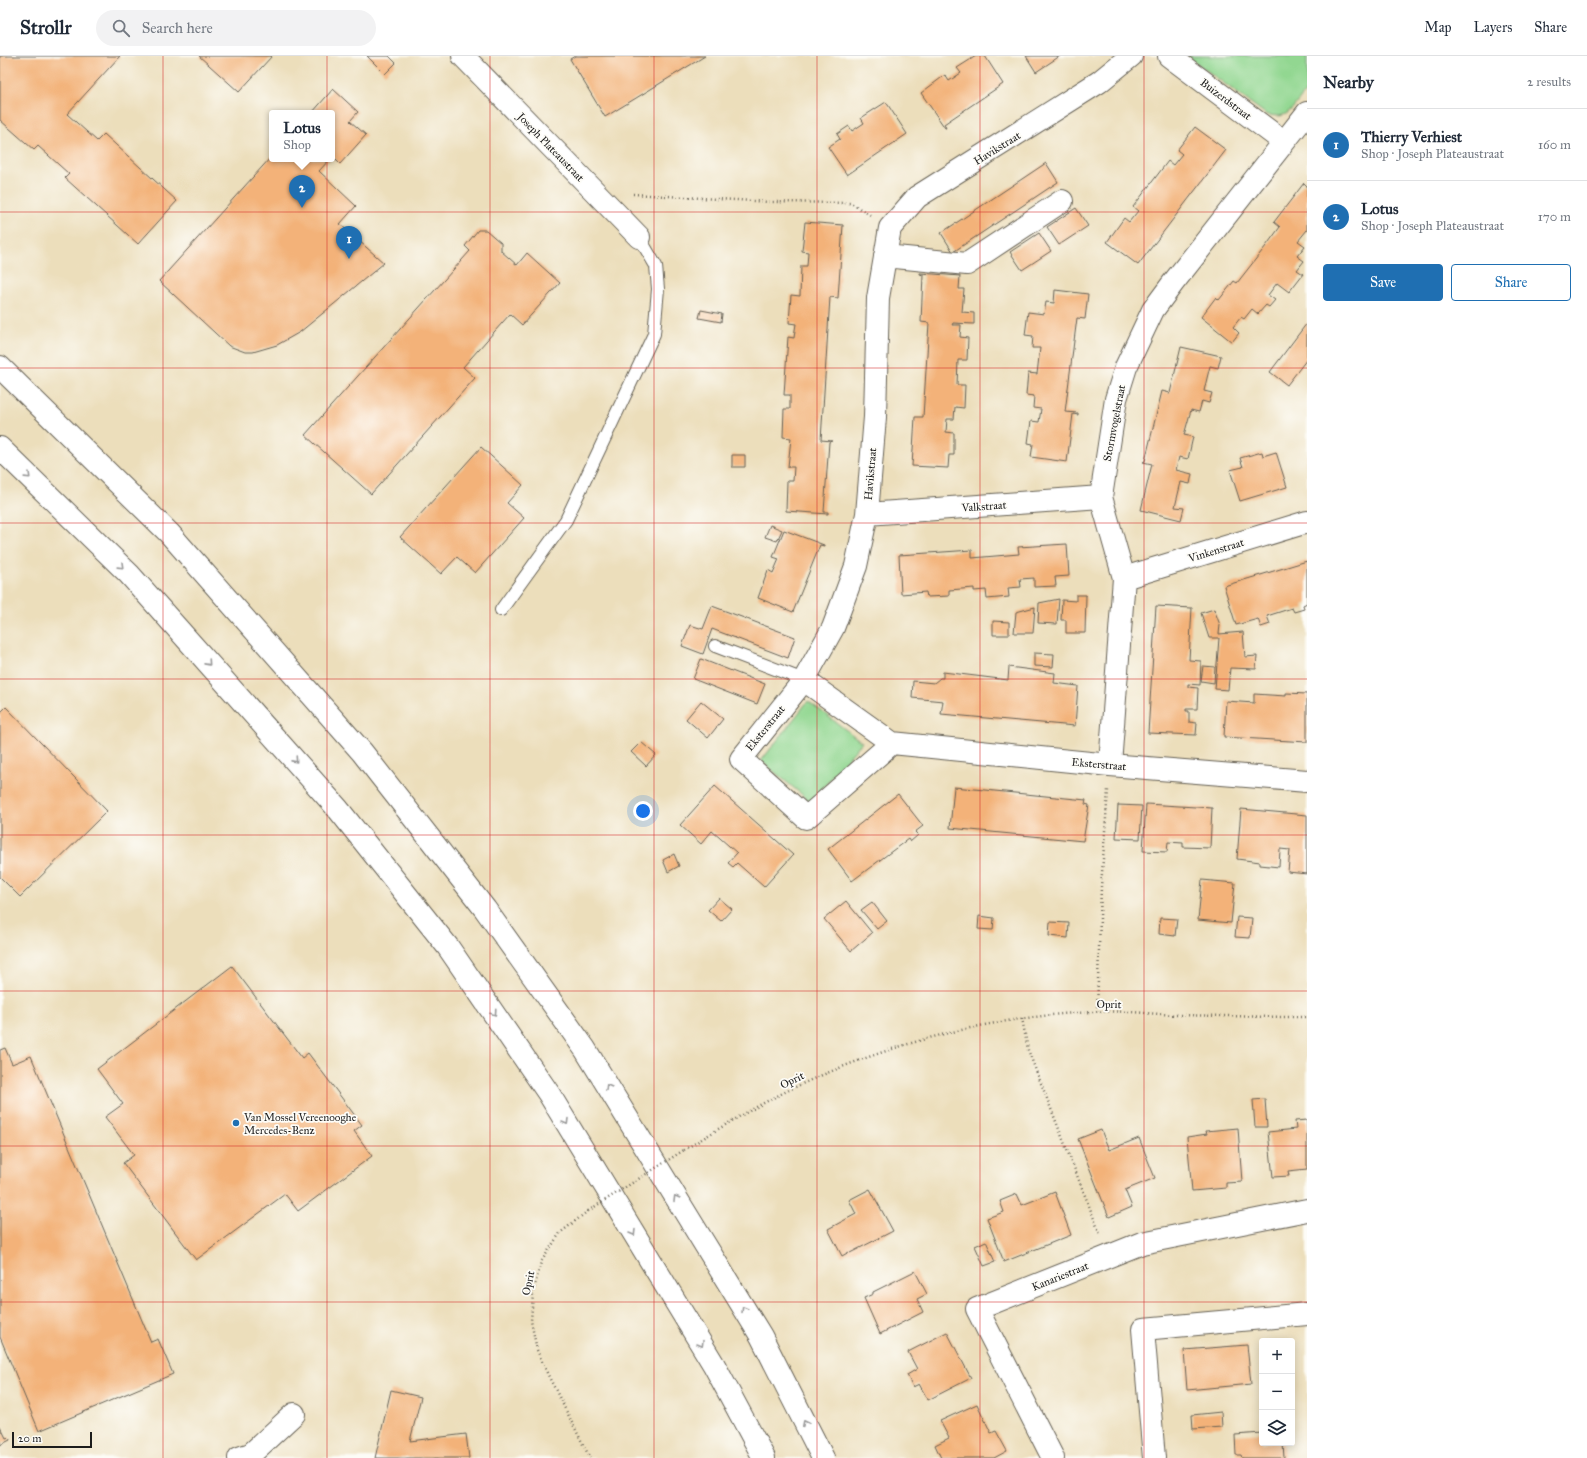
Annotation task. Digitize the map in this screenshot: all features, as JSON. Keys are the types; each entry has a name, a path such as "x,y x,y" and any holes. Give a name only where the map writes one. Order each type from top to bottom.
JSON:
{"main road":[{"name":"Joseph Plateaustraat","path":"463,56 639,237"},
{"name":"Havikstraat","path":"804,680 833,628 856,566 867,514 875,417 878,298 890,228 917,197 1038,122 1099,82 1131,56"},
{"name":"Buizerdstraat","path":"1169,56 1284,142"},
{"name":"Stormvogelstraat","path":"1110,765 1124,578 1101,497 1116,399 1126,367 1153,310 1172,283 1307,113"},
{"path":"885,256 966,264 1062,201"},
{"path":"0,367 169,533 362,752 485,909 585,1049 760,1336 823,1458"},
{"path":"0,448 129,574 338,809 448,947 549,1094 714,1366 764,1458"},
{"name":"Valkstraat","path":"867,514 1101,497"},
{"name":"Vinkenstraat","path":"1124,578 1307,522"},
{"name":"Eksterstraat","path":"892,743 806,818 741,758 804,680 892,743 1110,765 1307,781"},
{"name":"Kanariestraat","path":"1053,1458 977,1309 1142,1243 1307,1210"},
{"path":"1154,1458 1143,1329 1307,1314"},
{"path":"239,1458 251,1454 294,1414"}],"lane":[{"path":"502,610 566,520 654,334 658,289 656,266 639,237"},
{"path":"715,646 804,680"}],"path":[{"path":"594,192 770,202 851,203 890,228"},
{"path":"1097,1011 1101,887 1110,765"},
{"name":"Oprit","path":"590,1458 537,1350 531,1321 533,1293 541,1262 560,1233 588,1211 742,1114 790,1090 868,1057 949,1033 1022,1018 1097,1011 1206,1016 1307,1017"},
{"path":"1022,1018 1028,1050 1109,1256"}],"green space":[{"path":"1187,56 1307,56 1307,90 1292,109 1286,114 1280,116 1267,115"},
{"path":"808,701 862,742 811,802 761,761"}],"building":[{"path":"0,56 120,56 67,114 97,141 104,134 177,201 138,244 65,178 69,174 38,146 34,150 0,120"},
{"path":"199,56 272,56 239,92"},
{"path":"367,56 389,56 396,63 385,74"},
{"path":"575,56 705,56 605,117 570,59"},
{"path":"976,56 985,56 1003,84 944,124 945,128 921,93 945,75 949,81 961,73 957,68"},
{"path":"1026,56 1060,56 1036,72"},
{"path":"333,89 358,112 350,121 366,135 340,164 335,159 335,110 315,110"},
{"path":"886,102 907,134 847,175 828,147 840,139 837,134 849,126 852,131 864,123 861,118"},
{"path":"1195,127 1226,150 1138,265 1107,242 1124,218 1129,222 1138,211 1133,207 1168,161 1173,165 1182,154 1177,150"},
{"path":"269,159 269,162 327,162 319,171 356,206 340,224 384,263 300,332 277,345 253,352 245,352 229,346 159,281"},
{"path":"1046,163 1058,182 953,252 941,233"},
{"path":"1304,183 1307,186 1307,230 1298,241 1305,246 1297,256 1304,261 1297,270 1303,274 1289,292 1277,283 1268,295 1275,300 1269,307 1266,305 1258,314 1252,309 1244,319 1241,317 1233,327 1239,333 1232,342 1201,317 1216,297 1219,300 1234,281 1237,283 1266,246 1280,227 1274,222"},
{"path":"1076,208 1088,226 1059,245 1047,227"},
{"path":"805,222 843,225 838,298 830,297 821,440 832,441 829,442 824,512 828,512 828,514 786,511 787,481 793,481 794,467 788,467 791,438 783,437 784,409 790,409 790,395 784,395 788,337 794,338 796,324 789,323 791,295 800,296 801,266 807,266 808,252 802,251"},
{"path":"478,230 486,230 501,243 501,251 517,265 527,253 560,283 522,325 510,314 463,367 475,378 371,494 305,435 470,251 465,246"},
{"path":"1039,233 1051,251 1022,270 1010,252"},
{"path":"920,273 960,276 959,289 964,289 962,312 974,313 974,324 953,323 952,325 961,325 960,337 968,338 967,360 958,360 957,385 965,385 964,408 955,407 954,419 947,419 946,432 954,433 954,455 949,455 948,468 912,466 915,417 923,417 929,323 921,322 923,275"},
{"path":"1055,290 1088,294 1085,319 1077,318 1065,412 1078,413 1078,415 1073,414 1067,462 1031,457 1033,444 1028,443 1031,421 1039,422 1041,409 1033,408 1034,396 1026,395 1028,373 1037,374 1040,348 1032,348 1033,336 1025,335 1028,312 1044,314 1046,302 1054,303"},
{"path":"701,310 722,314 721,322 699,318"},
{"path":"1307,323 1307,359 1287,385 1270,372"},
{"path":"1181,347 1221,356 1218,368 1210,366 1204,391 1212,393 1209,403 1202,401 1199,412 1191,410 1184,435 1193,437 1188,459 1179,457 1176,470 1192,474 1190,484 1181,482 1175,507 1184,508 1181,520 1141,510 1152,464 1143,462 1145,461 1162,391 1170,393"},
{"path":"481,447 523,485 507,503 524,518 475,573 457,557 441,574 400,537"},
{"path":"1262,452 1263,456 1276,452 1287,487 1240,501 1230,470 1243,467 1240,458"},
{"path":"732,455 745,455 745,467 732,467"},
{"path":"770,525 782,530 777,541 765,537"},
{"path":"784,530 824,545 820,545 793,612 758,598 768,570 773,573 779,559 773,557"},
{"path":"1067,544 1069,576 1055,577 1056,586 1034,587 1034,578 1020,579 1021,587 1008,588 1009,597 987,599 986,590 974,591 974,588 949,590 949,596 927,597 926,592 901,594 899,555 972,550 972,558 1019,554 1018,547"},
{"path":"1307,561 1307,603 1303,605 1304,609 1294,612 1292,608 1267,616 1270,624 1261,627 1258,619 1236,625 1224,586"},
{"path":"1076,595 1086,595 1085,633 1066,633 1066,620 1061,620 1062,600 1076,601"},
{"path":"1059,599 1057,624 1038,623 1039,603"},
{"path":"712,606 795,637 788,658 712,629 703,654 682,646 690,625 703,629"},
{"path":"1156,606 1192,608 1189,660 1201,661 1200,685 1188,684 1188,687 1198,688 1197,709 1186,709 1186,711 1189,711 1189,722 1197,723 1196,735 1148,733"},
{"path":"1035,607 1033,633 1014,633 1016,612"},
{"path":"1214,609 1220,625 1219,634 1243,632 1245,657 1257,656 1256,669 1230,668 1228,690 1215,689 1219,638 1209,638 1201,613"},
{"path":"993,621 1009,622 1009,635 993,635"},
{"path":"1034,653 1054,654 1053,667 1034,666"},
{"path":"701,659 765,684 757,704 693,679"},
{"path":"1203,666 1215,667 1214,683 1201,681"},
{"path":"1009,667 1055,673 1054,683 1078,686 1075,726 941,714 943,701 912,698 913,681 934,683 940,678 943,678 943,672 1008,680"},
{"path":"1286,693 1307,694 1307,742 1224,737 1226,701 1254,703 1254,694 1286,696"},
{"path":"701,701 723,719 708,738 686,719"},
{"path":"6,707 107,811 20,897 0,877 0,713"},
{"path":"641,742 656,755 646,766 631,752"},
{"path":"715,786 793,855 764,887 737,863 733,867 728,863 737,853 712,831 701,844 680,825"},
{"path":"954,787 1086,800 1085,804 1089,805 1083,841 950,828"},
{"path":"898,794 923,826 915,832 918,835 910,842 908,839 852,881 828,849"},
{"path":"1146,804 1212,808 1210,848 1183,847 1183,843 1168,842 1167,852 1143,851"},
{"path":"1118,805 1142,806 1140,839 1116,838"},
{"path":"1241,809 1307,815 1307,874 1288,872 1290,850 1280,849 1279,867 1260,865 1260,862 1237,859"},
{"path":"674,854 679,866 668,872 663,860"},
{"path":"1202,880 1235,883 1231,923 1198,920"},
{"path":"719,898 732,909 721,921 708,910"},
{"path":"846,901 872,933 851,951 824,919"},
{"path":"872,902 887,921 877,929 861,910"},
{"path":"979,916 994,918 993,930 978,929"},
{"path":"1237,917 1252,918 1250,938 1235,937"},
{"path":"1160,918 1177,919 1175,936 1159,934"},
{"path":"1050,922 1069,923 1068,938 1049,936"},
{"path":"232,966 302,1058 308,1053 362,1125 354,1131 372,1156 298,1211 285,1194 196,1260 123,1163 134,1155 105,1117 123,1104 97,1069"},
{"path":"5,1048 12,1064 31,1056 151,1342 158,1339 173,1374 39,1431 0,1337 0,1050"},
{"path":"1265,1099 1267,1127 1255,1127 1253,1100"},
{"path":"1307,1120 1307,1169 1288,1171 1289,1176 1273,1177 1268,1132 1296,1129 1295,1121"},
{"path":"1238,1128 1242,1182 1226,1183 1226,1188 1192,1191 1187,1137 1207,1134 1206,1131"},
{"path":"1101,1130 1109,1150 1139,1138 1155,1178 1125,1190 1132,1207 1109,1217 1078,1139"},
{"path":"870,1189 893,1231 842,1256 828,1229 856,1214 849,1200"},
{"path":"1055,1192 1071,1235 1004,1262 987,1218 1004,1212 1000,1201 1017,1194 1022,1205"},
{"path":"986,1241 995,1262 984,1266 975,1246"},
{"path":"915,1271 927,1294 917,1299 923,1312 880,1334 864,1298"},
{"path":"947,1332 971,1378 928,1400 919,1384 913,1387 907,1375 917,1369 908,1352"},
{"path":"1247,1345 1251,1384 1187,1390 1184,1350"},
{"path":"391,1390 421,1397 410,1441 466,1434 469,1458 375,1458"},
{"path":"977,1404 991,1433 996,1431 1007,1451 994,1458 941,1458 935,1445 949,1438 940,1421"},
{"path":"1221,1412 1222,1427 1193,1429 1192,1415"},
{"path":"0,1426 6,1438 9,1437 10,1440 0,1445"},
{"path":"1259,1433 1259,1446 1283,1446 1284,1458 1242,1458 1241,1455 1236,1455 1235,1435"}],"place":[{"name":"Lotus","path":"302,208"},
{"name":"Thierry Verhiest","path":"349,259"},
{"name":"Van Mossel Vereenooghe Mercedes-Benz","path":"236,1123"}]}
